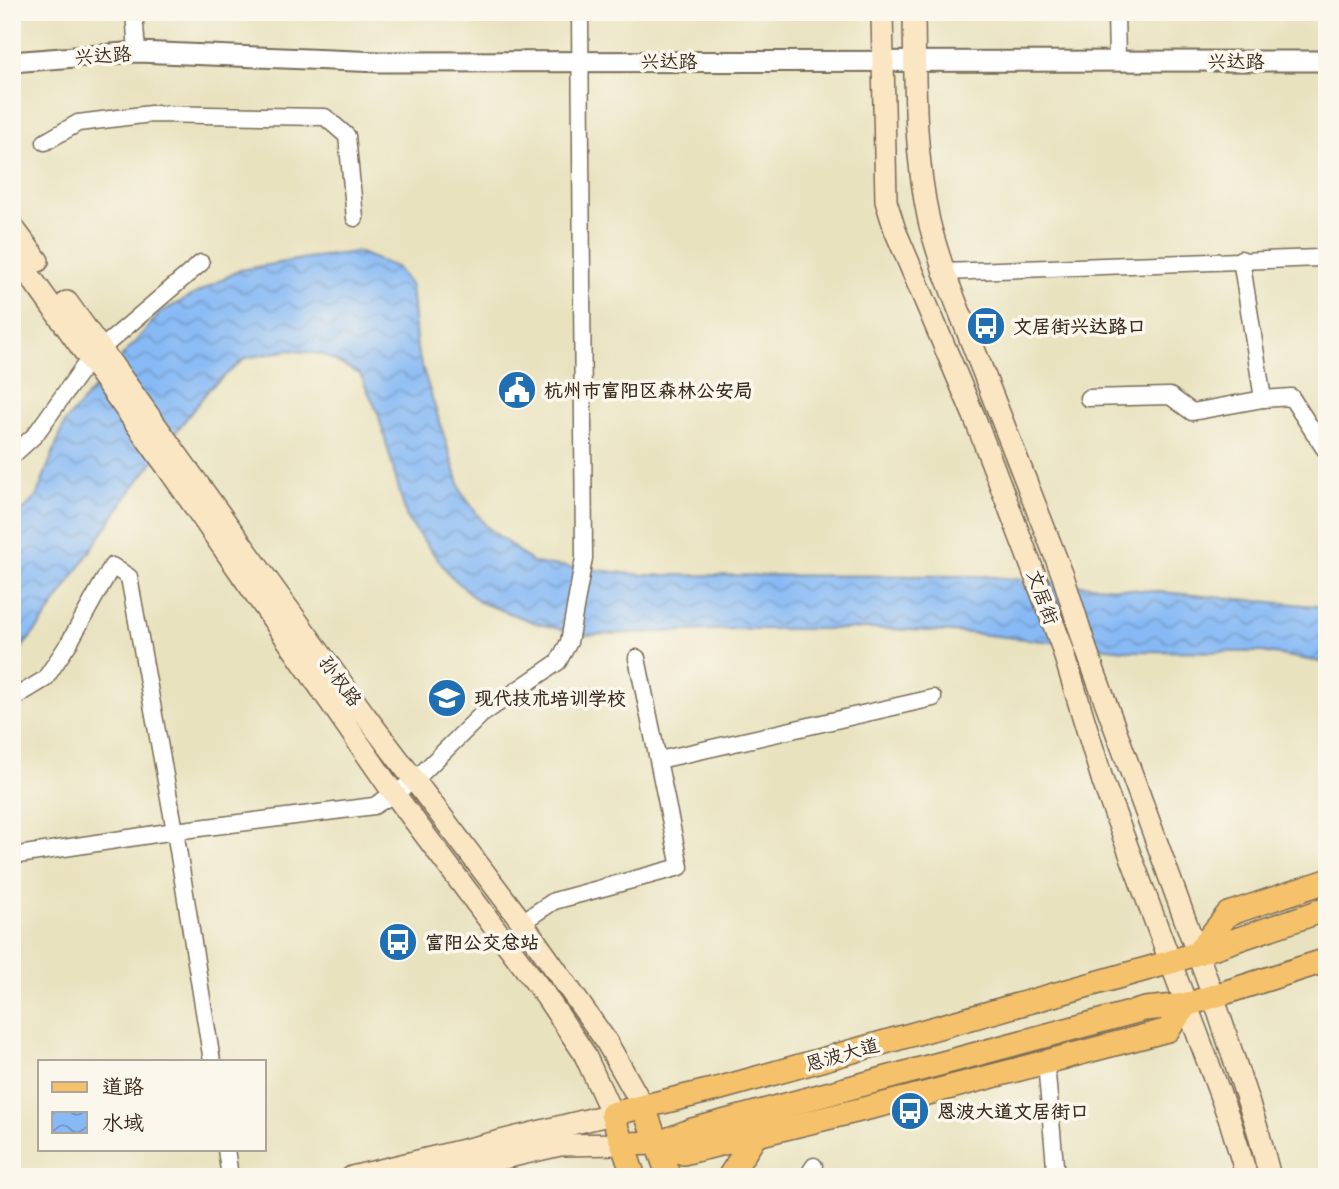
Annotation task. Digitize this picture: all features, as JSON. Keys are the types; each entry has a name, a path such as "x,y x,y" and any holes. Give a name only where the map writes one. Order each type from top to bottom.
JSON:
{"main road":[{"name":"文居街","path":"882,12 886,201 895,230 974,416 1061,644 1103,782 1230,1121 1247,1177"},
{"name":"文居街","path":"914,12 922,177 929,221 944,272 1063,576 1086,649 1213,996 1258,1131 1270,1177"},
{"name":"孙权路","path":"12,226 395,794 545,995 584,1053 612,1114 634,1177"},
{"name":"孙权路","path":"12,251 96,353"},
{"name":"孙权路","path":"174,464 522,922 606,1041 644,1108 659,1143 669,1177"},
{"path":"1197,953 1228,914 1327,881"},
{"name":"恩波大道","path":"352,1177 721,1088 1171,962 1327,909"},
{"name":"恩波大道","path":"423,1177 560,1145 659,1143 692,1130 1145,1009 1186,1005 1327,960"},
{"path":"659,1143 683,1153 1046,1063 1168,1030 1186,1005"},
{"path":"729,1177 756,1135"}],"street":[{"path":"134,12 138,52"},
{"path":"12,856 175,831 374,806 414,781 481,715 558,662 569,642 584,558 580,12"},
{"path":"1116,12 1117,60"},
{"name":"兴达路","path":"12,62 138,52 380,62 1327,61"},
{"path":"45,142 78,123 151,114 326,117 347,136 355,218"},
{"path":"944,272 1319,258"},
{"path":"1241,260 1263,399"},
{"path":"12,456 36,435 96,353 201,263"},
{"path":"1088,398 1170,396 1192,412 1263,399 1292,397 1324,448 1327,446"},
{"path":"12,699 45,679 69,643 112,566 130,577 212,1060"},
{"path":"522,922 554,901 680,867 637,658"},
{"path":"659,760 933,698"},
{"path":"1046,1063 1056,1177"},
{"path":"226,1150 230,1177"}],"water":[{"path":"357,252 396,267 411,286 417,350 462,493 486,526 533,563 643,575 982,576 1327,607 1327,663 1262,652 1134,651 969,633 891,629 734,629 585,635 536,623 479,602 450,575 407,519 378,413 360,374 322,354 289,350 246,358 210,388 129,493 43,622 12,660 12,522 36,497 65,422 161,312 240,270"}],"place":[{"name":"文居街兴达路口","path":"986,326"},
{"name":"杭州市富阳区森林公安局","path":"517,390"},
{"name":"现代技术培训学校","path":"447,698"},
{"name":"富阳公交总站","path":"398,942"},
{"name":"恩波大道文居街口","path":"910,1111"}]}
